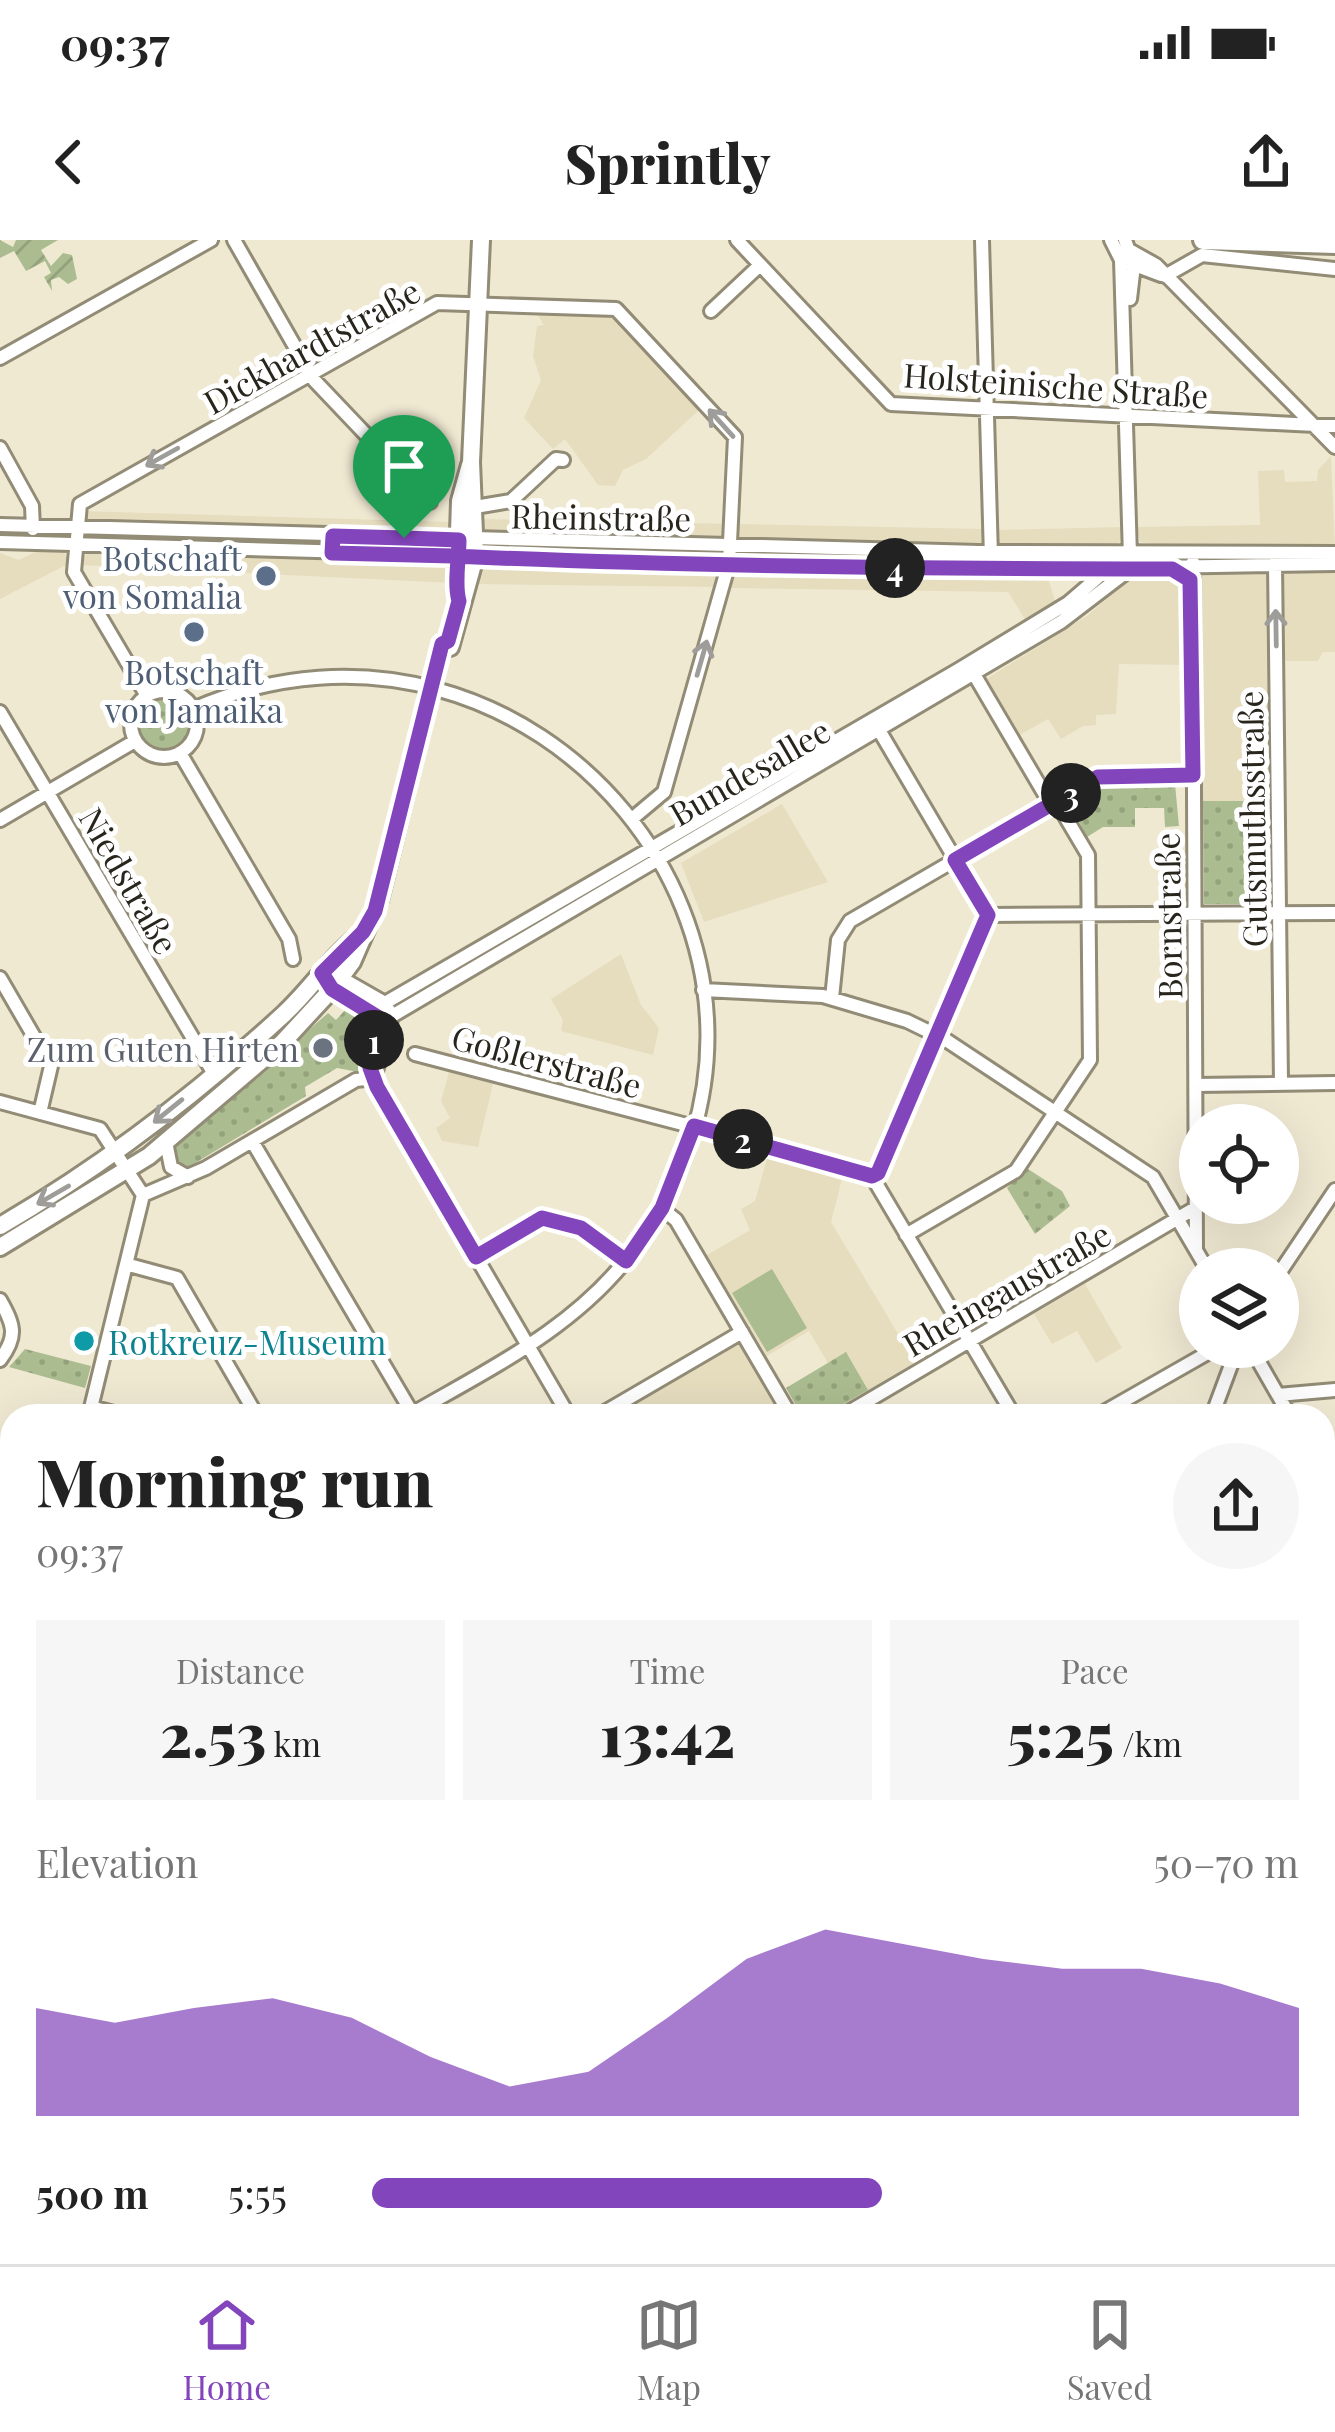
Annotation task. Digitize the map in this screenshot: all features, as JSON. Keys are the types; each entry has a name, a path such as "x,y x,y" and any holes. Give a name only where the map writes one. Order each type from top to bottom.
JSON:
{"highway":[{"path":"1203,240 1335,244"},
{"path":"1250,242 1335,257"}],"main road":[{"path":"0,1226 95,1181 128,1171 166,1142 283,1042 337,982 363,932 380,896 431,685 459,600 475,507 470,240"},
{"path":"474,304 481,240"},
{"path":"467,548 460,501 471,463"},
{"path":"0,1247 95,1181 117,1153 214,1074 363,932"}],"street":[{"path":"0,358 211,240"},
{"path":"234,240 310,374 430,502"},
{"name":"Holsteinische Straße","path":"737,240 890,403 1335,426"},
{"path":"982,240 991,570"},
{"path":"1111,240 1165,276 1335,447"},
{"path":"1128,254 1130,569"},
{"path":"1165,276 1202,255 1335,268"},
{"path":"711,311 760,265"},
{"name":"Dickhardtstraße","path":"75,528 77,508 84,501 437,303 616,309 735,437 729,563 664,792 633,818"},
{"path":"0,448 32,506 33,543"},
{"path":"475,507 511,501 556,459 563,460"},
{"name":"Rheinstraße","path":"0,525 333,536 729,563 991,570 1172,569 1191,575 1275,559"},
{"path":"75,528 74,572 147,696"},
{"path":"332,553 333,536"},
{"name":"Rheinstraße","path":"0,542 332,553 731,546 1227,554 1275,559"},
{"name":"Bundesallee","path":"970,668 1068,602 1130,552"},
{"path":"1275,559 1335,553"},
{"path":"1191,575 1194,560 1227,554"},
{"path":"1275,559 1335,564"},
{"name":"Gutsmuthsstraße","path":"1275,559 1281,1083"},
{"name":"Bundesallee","path":"386,1017 970,668 1084,608 1130,569"},
{"name":"Bornstraße","path":"1191,575 1196,1104"},
{"path":"906,1234 1016,1171 1090,1060 1088,855 970,668"},
{"path":"193,709 250,688 311,677 431,685 507,714 554,742 598,779 633,818 656,853 689,927 703,990 705,1061 694,1126 662,1208 626,1261 568,1318 430,1404"},
{"path":"175,694 193,709 196,731 180,753 158,757 135,741 132,716 147,696 175,694"},
{"name":"Niedstraße","path":"0,712 214,1074"},
{"path":"875,724 988,915"},
{"path":"0,820 135,741"},
{"path":"180,753 289,939 293,959"},
{"path":"832,998 838,940 845,926 1098,777 1193,776"},
{"name":"Bundesallee","path":"385,1003 656,853"},
{"path":"988,915 1335,913"},
{"path":"988,915 872,1176 1007,1404"},
{"path":"322,973 386,1017"},
{"path":"0,978 51,1066 40,1113"},
{"path":"337,982 385,1003 374,1078 562,1404"},
{"path":"703,990 765,989 832,998 937,1035 1153,1177 1195,1248"},
{"name":"Goßlerstraße","path":"415,1054 872,1176"},
{"path":"143,1195 188,1177 356,1080 374,1078"},
{"path":"1196,1085 1335,1083"},
{"path":"0,1102 100,1129 143,1195 92,1404"},
{"path":"252,1141 406,1404"},
{"path":"166,1142 171,1167 188,1177"},
{"path":"1296,1248 1335,1190"},
{"path":"662,1208 676,1220 784,1404"},
{"path":"476,1257 542,1218 581,1228 626,1261"},
{"name":"Rheingaustraße","path":"862,1404 1178,1219"},
{"path":"129,1265 177,1278 250,1404"},
{"path":"0,1300 14,1325 12,1344 0,1360"},
{"path":"619,1404 742,1332"},
{"path":"1216,1404 1234,1357 1250,1352 1283,1404"},
{"path":"1118,1404 1181,1368"},
{"path":"1278,1395 1335,1390"}],"shaded area":[{"path":"537,314 612,317 699,410 646,459 623,470 615,486 598,485 565,439 553,449 524,418 541,380 533,356 537,326 544,325"},
{"path":"1331,456 1335,549 1208,549 1140,542 1137,527 1260,525 1258,471 1284,470 1285,482 1317,481 1318,470"},
{"path":"81,511 452,522 450,533 86,521"},
{"path":"479,519 727,524 725,539 486,534"},
{"path":"736,524 985,529 985,540 982,547 740,540"},
{"path":"1122,527 1122,540 1114,546 1003,547 996,543 995,530"},
{"path":"41,549 64,551 68,564 0,599 0,553 19,560"},
{"path":"89,551 446,562 451,564 454,583 79,565"},
{"path":"486,563 715,569 721,575 718,587 473,584"},
{"path":"1335,568 1335,652 1323,652 1318,661 1286,661 1280,650 1283,572"},
{"path":"739,569 1047,575 1056,604 1026,621 1008,592 727,588 732,573"},
{"path":"1195,573 1271,573 1274,801 1198,801"},
{"path":"1177,577 1186,587 1187,665 1119,664 1116,714 1096,715 1096,725 1083,726 1061,739 1048,719 1016,737 983,681 1087,616 1130,578"},
{"path":"782,804 828,882 704,922 681,863"},
{"path":"621,954 641,1005 659,1028 653,1055 561,1031 563,1020 551,999"},
{"path":"449,1072 493,1084 478,1147 442,1141 436,1128 450,1118 441,1101"},
{"path":"768,1155 843,1175 831,1222 915,1362 868,1390 846,1353 828,1363 809,1331 767,1356 707,1255 750,1230 741,1209 755,1201"},
{"path":"1085,1284 1122,1348 1096,1363 1077,1331 1052,1344 1034,1314"},
{"path":"737,1342 774,1404 632,1404"}],"green space":[{"path":"0,240 13,247 16,240 58,240 41,250 51,266 63,253 72,255 77,279 68,284 59,277 51,280 52,291 44,277 51,273 45,261 26,271 14,251 0,258"},
{"path":"163,696 183,704 191,724 183,744 163,752 143,744 135,724 143,704"},
{"path":"1100,784 1175,784 1179,826 1165,827 1164,808 1135,808 1135,827 1103,827 1087,837 1070,804"},
{"path":"1203,801 1271,801 1272,904 1204,904"},
{"path":"347,1008 364,1017 371,1035 358,1072 337,1068 305,1087 306,1096 187,1168 175,1166 174,1149 328,1013 336,1020"},
{"path":"1028,1169 1062,1191 1070,1206 1035,1234 1007,1188"},
{"path":"772,1269 807,1328 767,1352 732,1293"},
{"path":"25,1349 91,1366 85,1388 9,1367"},
{"path":"846,1352 868,1390 844,1404 795,1404 786,1388"}],"place":[{"name":"Botschaft von Somalia","path":"266,576"},
{"name":"Botschaft von Jamaika","path":"194,632"},
{"name":"Zum Guten Hirten","path":"323,1048"},
{"name":"Rotkreuz-Museum","path":"84,1341"}],"route":[{"path":"404,538 333,536 332,553 459,556 548,559 980,570 1172,569 1190,580 1193,775 1098,777 955,860 988,915 878,1173 872,1176 694,1126 662,1208 626,1261 581,1228 542,1218 476,1257 377,1087 370,1068 379,1018 332,989 322,973 336,953 363,932 375,911 442,644 448,641 459,601 456,595 459,569 459,556 459,540 404,538"}]}
